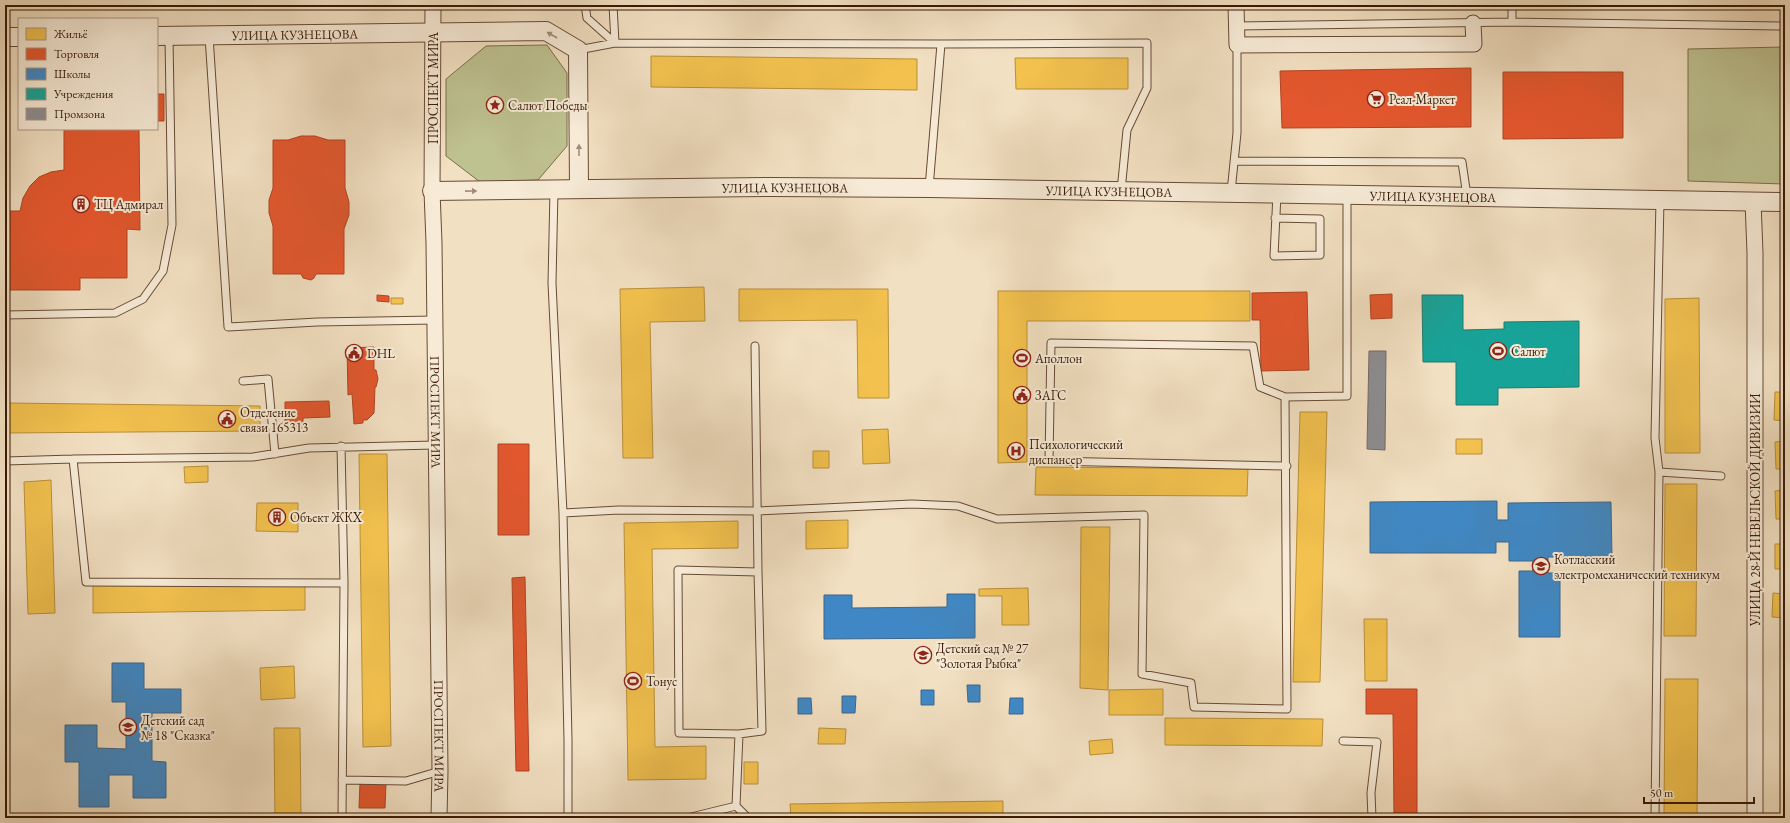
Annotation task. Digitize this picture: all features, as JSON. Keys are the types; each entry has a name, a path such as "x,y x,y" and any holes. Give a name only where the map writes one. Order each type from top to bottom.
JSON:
{"street":[{"name":"ПРОСПЕКТ МИРА","path":"433,5 432,191 435,320 435,445 440,771 439,818"},
{"path":"1236,5 1237,45 1474,44 1473,22"},
{"name":"УЛИЦА КУЗНЕЦОВА","path":"163,37 546,31 578,50"},
{"path":"5,37 18,36"},
{"path":"578,50 579,189"},
{"name":"УЛИЦА КУЗНЕЦОВА","path":"432,191 929,188 1785,202"},
{"name":"УЛИЦА 28-Й НЕВЕЛЬСКОЙ ДИВИЗИИ","path":"1753,202 1755,253 1754,818"}],"lane":[{"path":"585,5 587,18 614,43"},
{"path":"614,5 614,43"},
{"path":"1512,5 1512,22"},
{"path":"1237,26 1473,22 1785,26"},
{"path":"209,36 228,327 317,322 435,320"},
{"path":"5,315 115,313 143,299 163,271 172,225 163,37"},
{"path":"578,50 614,43 1147,43 1148,88 1127,130 1121,191"},
{"path":"929,188 941,44"},
{"path":"1231,194 1237,133 1237,45"},
{"path":"1235,161 1462,162 1467,197"},
{"path":"554,190 552,283 563,513 568,740 568,818"},
{"path":"1275,218 1320,219 1320,255 1274,256 1275,218 1277,194"},
{"path":"1287,466 1049,461 1051,343 1253,346 1260,387 1285,397 1348,396 1347,195"},
{"path":"1655,818 1660,472 1655,438 1660,199"},
{"path":"755,346 755,415 762,731 739,734 678,733 678,570 758,572"},
{"path":"243,381 268,379 275,454"},
{"path":"563,513 619,510 758,511 912,504 958,506 997,519 1144,515 1142,674 1191,683 1194,707 1287,709 1287,466 1285,397"},
{"path":"5,461 253,457 309,448 341,446 435,445"},
{"path":"341,446 344,583 342,818"},
{"path":"73,459 86,582 344,583"},
{"path":"1660,472 1721,476"},
{"path":"739,734 736,806 748,818"},
{"path":"1343,741 1376,742 1371,793 1372,818"},
{"path":"342,780 406,781 440,771"},
{"path":"687,818 736,806"}],"green space":[{"path":"547,45 567,73 567,146 538,180 480,182 446,156 446,79 486,46"},
{"path":"1785,47 1785,184 1688,181 1688,49"}],"building: Жильё":[{"path":"651,56 917,59 917,90 651,87"},
{"path":"1015,58 1128,58 1128,89 1016,89"},
{"path":"704,287 705,321 650,322 653,458 623,458 620,289"},
{"path":"739,289 888,289 889,398 858,398 857,320 739,321"},
{"path":"998,291 1250,291 1250,321 1027,321 1027,462 998,463"},
{"path":"391,298 403,298 403,304 391,304"},
{"path":"1699,298 1700,453 1665,453 1665,299"},
{"path":"1775,392 1785,392 1785,421 1774,420"},
{"path":"5,403 260,406 260,431 5,433"},
{"path":"1300,412 1327,412 1320,682 1293,682"},
{"path":"888,429 890,463 863,464 862,430"},
{"path":"1456,439 1482,439 1482,454 1456,454"},
{"path":"1785,441 1785,469 1776,469 1775,442"},
{"path":"813,451 829,451 829,468 813,468"},
{"path":"359,454 387,454 391,746 363,747"},
{"path":"208,466 208,482 185,483 184,467"},
{"path":"1036,467 1248,469 1247,496 1035,495"},
{"path":"51,480 55,613 28,614 24,482"},
{"path":"1665,484 1697,484 1696,636 1664,636"},
{"path":"1785,490 1785,519 1776,519 1775,491"},
{"name":"Объект ЖКХ","path":"257,503 298,503 298,532 256,531"},
{"path":"848,520 848,548 806,549 806,521"},
{"path":"738,521 738,548 652,549 655,747 706,746 706,779 628,780 624,523"},
{"path":"1081,527 1110,527 1108,690 1080,688"},
{"path":"1775,544 1785,544 1785,569 1775,569"},
{"path":"305,582 305,610 93,613 93,585"},
{"path":"1028,588 1029,625 1002,625 1002,596 979,596 979,589"},
{"path":"1773,593 1785,594 1785,618 1772,617"},
{"path":"1364,619 1387,619 1387,681 1365,681"},
{"path":"294,666 295,698 261,700 260,668"},
{"path":"1665,679 1698,679 1697,818 1664,818"},
{"path":"1163,689 1163,715 1109,715 1109,690"},
{"path":"1165,718 1323,719 1322,746 1165,745"},
{"path":"274,728 300,728 301,818 275,818"},
{"path":"819,728 846,729 845,744 818,744"},
{"path":"1112,739 1113,753 1090,755 1089,741"},
{"path":"744,762 758,762 758,784 744,784"},
{"path":"1003,801 1003,818 791,818 790,804"}],"building: Торговля":[{"name":"Реал-Маркет","path":"1471,68 1471,127 1282,128 1280,71"},
{"path":"1503,72 1623,72 1623,138 1503,139"},
{"path":"158,94 164,94 164,121 158,121"},
{"name":"ТЦ Адмирал","path":"64,130 139,130 140,230 127,229 127,278 80,278 80,290 5,290 5,211 20,211 23,198 30,186 39,177 51,172 64,170"},
{"path":"301,136 315,136 328,140 345,140 345,188 349,202 349,215 344,229 344,274 316,274 311,280 303,278 301,274 273,274 273,226 269,213 269,200 273,188 273,140 288,140"},
{"path":"1307,292 1309,370 1261,371 1260,320 1252,320 1252,293"},
{"path":"1392,294 1392,318 1371,319 1370,295"},
{"path":"377,295 389,296 389,302 377,301"},
{"path":"374,347 374,370 376,370 378,379 375,387 374,413 367,420 363,420 363,423 354,424 352,394 348,395 347,348"},
{"path":"329,401 330,417 303,418 303,428 285,428 285,402"},
{"path":"498,444 529,444 529,535 498,535"},
{"path":"525,577 529,771 516,771 512,578"},
{"path":"1366,689 1417,689 1417,816 1394,816 1393,714 1366,714"},
{"path":"360,783 386,783 385,808 359,808"}],"building: Школы":[{"name":"Котласский электромеханический техникум","path":"1497,501 1497,520 1508,520 1508,503 1611,502 1612,557 1548,557 1548,573 1560,573 1560,637 1519,637 1519,571 1533,571 1533,561 1509,561 1509,542 1496,542 1496,553 1370,553 1370,502"},
{"path":"947,594 975,594 975,638 824,639 824,595 852,595 852,608 947,607"},
{"path":"112,663 144,663 144,689 181,689 181,713 152,713 152,761 166,762 166,798 133,798 133,775 109,775 109,807 79,807 79,762 65,762 65,725 97,725 97,748 126,749 126,702 112,702"},
{"path":"967,685 980,685 980,702 968,702"},
{"path":"921,690 934,690 934,705 921,705"},
{"path":"842,696 856,696 855,713 842,713"},
{"path":"798,698 811,698 812,714 798,714"},
{"path":"1010,698 1023,698 1023,714 1009,714"}],"building: Учреждения":[{"path":"1422,295 1463,295 1463,330 1504,329 1504,322 1579,321 1579,387 1498,388 1498,405 1456,405 1456,362 1423,362"}],"building: Промзона":[{"path":"1369,351 1386,351 1385,450 1367,449"}],"place":[{"name":"Реал-Маркет","path":"1376,99"},
{"name":"Салют Победы","path":"495,105"},
{"name":"ТЦ Адмирал","path":"81,204"},
{"name":"Салют","path":"1498,351"},
{"name":"DHL","path":"354,353"},
{"name":"Аполлон","path":"1022,358"},
{"name":"ЗАГС","path":"1022,395"},
{"name":"Отделение связи 165313","path":"227,419"},
{"name":"Психологический диспансер","path":"1016,451"},
{"name":"Объект ЖКХ","path":"277,517"},
{"name":"Котласский электромеханический техникум","path":"1541,566"},
{"name":"Детский сад № 27 \"Золотая Рыбка\"","path":"923,655"},
{"name":"Тонус","path":"633,681"},
{"name":"Детский сад № 18 \"Сказка\"","path":"128,727"}]}
